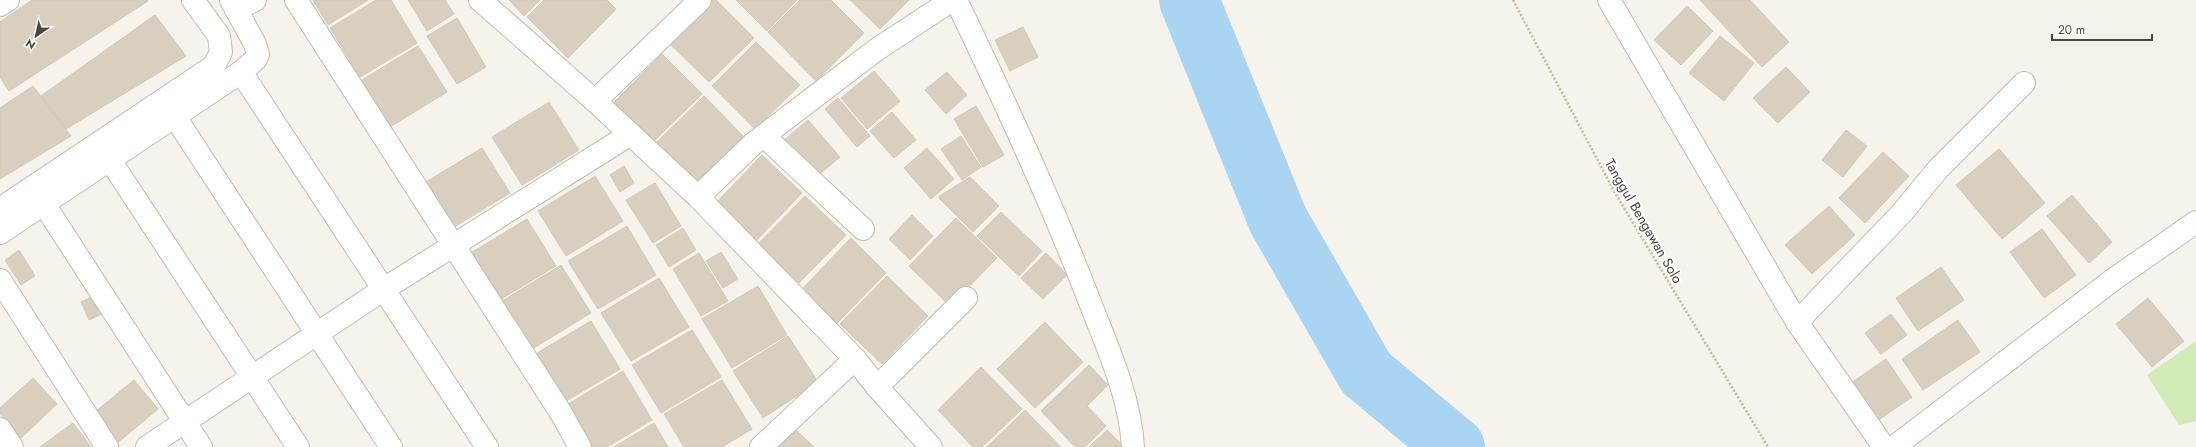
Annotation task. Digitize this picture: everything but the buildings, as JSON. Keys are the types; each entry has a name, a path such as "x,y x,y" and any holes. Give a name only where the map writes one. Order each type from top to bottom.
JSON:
{"street":[{"path":"0,5 8,0"},
{"path":"0,209 214,66 221,52 219,36 193,0"},
{"path":"296,0 561,413 580,447"},
{"path":"480,0 595,101 629,135 698,197 855,359 877,387 931,447"},
{"path":"595,101 700,0"},
{"path":"698,197 764,136 876,50 952,0"},
{"path":"956,0 997,84 1066,240 1122,384 1132,433 1133,447"},
{"path":"0,233 241,72 255,60 258,55 241,3"},
{"path":"1616,4 1797,322 1884,447"},
{"path":"241,72 487,447"},
{"path":"1797,322 1901,214 1938,169 2024,83"},
{"path":"175,116 391,447"},
{"path":"147,447 254,378 384,289 629,135"},
{"path":"764,136 863,229"},
{"path":"110,160 298,447"},
{"path":"44,204 202,447"},
{"path":"1894,447 2114,279 2196,222"},
{"path":"0,280 107,447"},
{"path":"877,387 966,298"},
{"path":"761,447 855,359"},
{"path":"0,429 12,447"}],"path":[{"name":"Tanggul Bengawan Solo","path":"1513,0 1615,193 1768,447"}],"green space":[{"path":"2196,341 2196,421 2179,425 2147,375"}],"waterway":[{"path":"1189,0 1278,220 1366,373 1455,447"}]}
